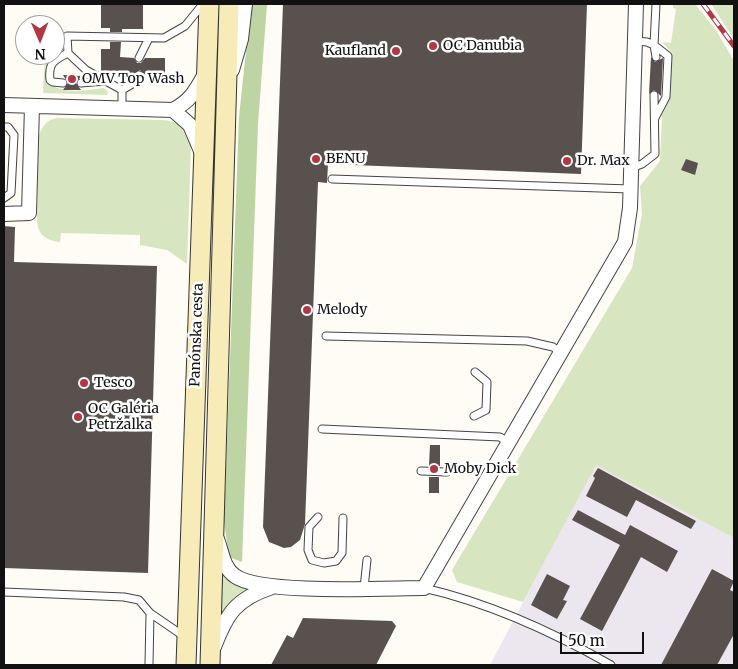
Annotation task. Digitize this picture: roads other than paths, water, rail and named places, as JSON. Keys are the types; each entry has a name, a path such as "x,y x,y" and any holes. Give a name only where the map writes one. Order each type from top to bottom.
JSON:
{"main road":[{"name":"Panónska cesta","path":"186,665 209,4"},
{"name":"Panónska cesta","path":"211,661 229,4"}],"street":[{"path":"228,85 241,39 245,4"},
{"path":"214,531 225,564 232,573 243,580 274,587 424,588 510,443 625,242 630,208 636,4"},
{"path":"4,105 173,110 194,95 207,71"},
{"path":"4,214 29,213 32,106"},
{"path":"173,110 190,125 203,156"},
{"path":"211,661 222,625 233,608 253,594 274,587"}],"lane":[{"path":"122,90 86,70 68,53 67,36 164,38 185,26 203,4"},
{"path":"656,4 654,45 656,57"},
{"path":"140,58 149,38"},
{"path":"636,41 654,45 668,56 666,97 655,118"},
{"path":"63,83 50,80 50,65 52,61 68,53"},
{"path":"122,90 134,83 139,75"},
{"path":"81,84 104,81"},
{"path":"122,90 122,108"},
{"path":"630,168 642,164 655,154 654,96"},
{"path":"4,127 8,128 14,135 11,194 4,198"},
{"path":"332,179 630,189"},
{"path":"326,336 527,341 553,347 561,353"},
{"path":"474,416 486,410 487,382 476,372"},
{"path":"322,429 500,437 510,443"},
{"path":"421,471 447,472"},
{"path":"318,517 309,528 308,553 314,561 324,563 336,561 341,556 343,518"},
{"path":"364,588 367,560"},
{"path":"424,588 452,594 533,626 610,665"},
{"path":"4,592 124,596 139,600 150,612 186,638"},
{"path":"149,665 150,612"}],"railway":[{"path":"703,4 734,46"}],"place":[{"name":"OC Danubia","path":"433,46"},
{"name":"Kaufland","path":"396,51"},
{"name":"OMV Top Wash","path":"72,79"},
{"name":"BENU","path":"316,159"},
{"name":"Dr. Max","path":"567,161"},
{"name":"Melody","path":"307,310"},
{"name":"Tesco","path":"84,383"},
{"name":"OC Galéria Petržalka","path":"78,417"},
{"name":"Moby Dick","path":"434,469"}]}
